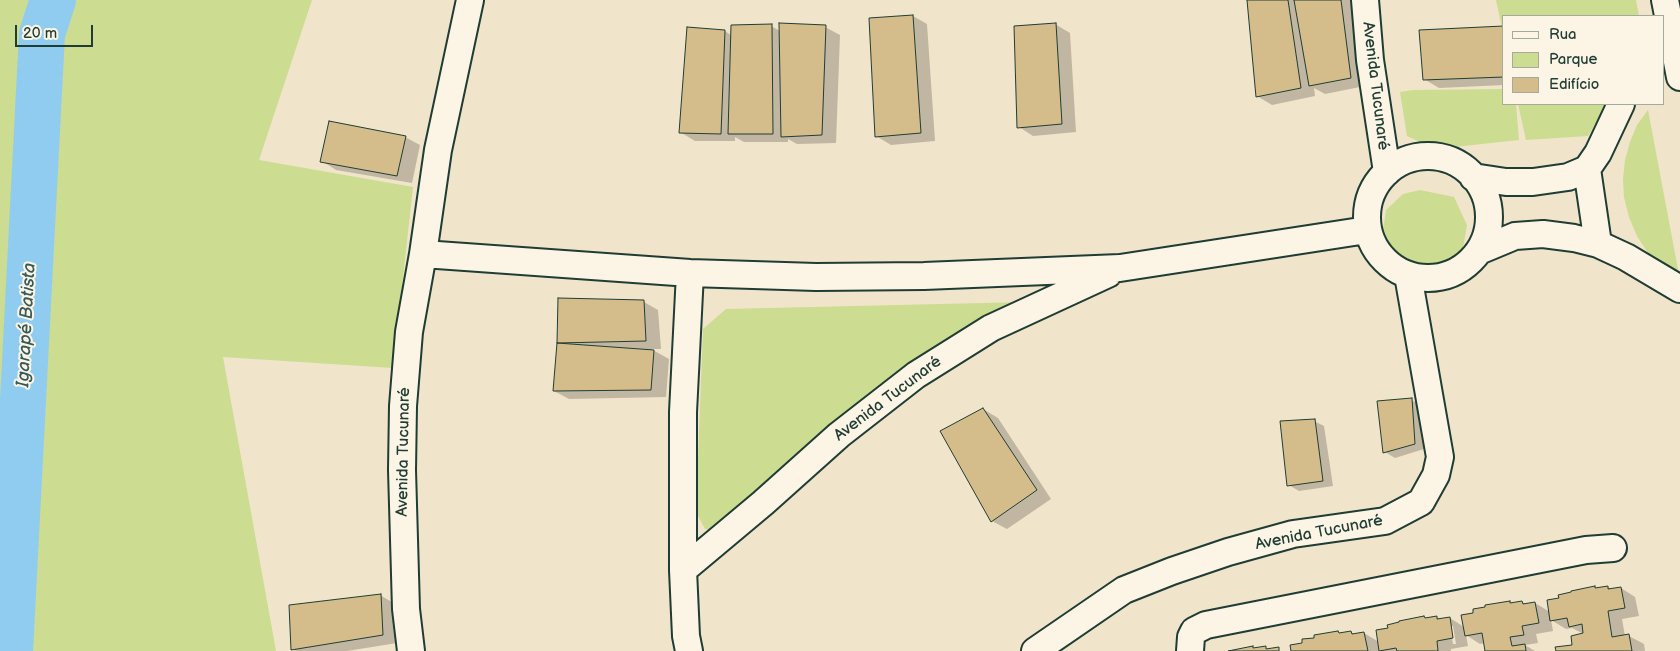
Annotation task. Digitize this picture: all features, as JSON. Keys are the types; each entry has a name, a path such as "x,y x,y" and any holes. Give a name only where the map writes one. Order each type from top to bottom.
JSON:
{"street":[{"name":"Avenida Tucunaré","path":"411,651 406,609 403,536 403,406 409,332 423,254 438,150 470,0"},
{"name":"Avenida Tucunaré","path":"1365,0 1370,60 1387,172"},
{"path":"1665,0 1668,37 1680,78"},
{"path":"1598,244 1587,168 1598,153 1621,105"},
{"name":"Avenida Tucunaré","path":"1431,156 1461,166 1473,176 1483,190 1488,205 1489,220 1486,236 1479,250 1468,263 1455,272 1440,277 1424,278 1408,275 1394,268 1382,258 1373,245 1368,230 1366,214 1376,184 1387,172 1400,163 1415,158 1431,156"},
{"name":"Avenida Tucunaré","path":"1473,176 1506,182 1533,182 1568,177 1587,168"},
{"name":"Avenida Tucunaré","path":"423,254 690,273 816,277 924,276 1120,268 1368,230"},
{"name":"Avenida Tucunaré","path":"1479,250 1515,236 1543,234 1574,238 1598,244 1626,256 1680,289"},
{"name":"Avenida Tucunaré","path":"683,570 763,503 839,435 916,375 991,328 1120,268"},
{"path":"689,651 686,636 683,570 683,412 690,273"},
{"name":"Avenida Tucunaré","path":"1035,651 1124,590 1172,571 1228,552 1293,534 1385,521 1421,502 1436,475 1440,457 1408,275"},
{"path":"1190,651 1191,637 1194,631 1206,624 1586,550 1613,548"}],"green space":[{"path":"0,0 312,0 259,160 413,187 393,368 223,357 276,651 0,651"},
{"path":"1496,0 1636,0 1639,15 1502,15 1502,28"},
{"path":"1502,89 1502,105 1516,105 1519,140 1435,149 1407,136 1400,92 1413,90"},
{"path":"1518,105 1606,105 1588,136 1526,140"},
{"path":"1648,110 1680,280 1663,268 1648,253 1637,236 1629,217 1624,197 1625,160 1637,125"},
{"path":"1420,190 1454,197 1467,225 1463,248 1450,267 1427,273 1394,268 1382,237 1386,210 1403,194"},
{"path":"1027,302 722,532 705,529 696,512 703,329 726,309"}],"building":[{"path":"1247,0 1288,0 1301,88 1256,97"},
{"path":"1294,0 1341,0 1351,78 1309,86"},
{"path":"913,15 921,133 875,137 869,18"},
{"path":"779,23 826,25 822,135 781,137"},
{"path":"1056,23 1062,124 1017,128 1014,26"},
{"path":"772,24 773,134 728,134 731,25"},
{"path":"1502,26 1502,77 1423,80 1419,30"},
{"path":"687,27 725,30 721,134 679,133"},
{"path":"329,121 406,136 397,176 320,162"},
{"path":"558,298 644,300 646,341 557,343"},
{"path":"557,343 654,350 651,390 553,391"},
{"path":"1412,398 1415,444 1383,453 1377,401"},
{"path":"983,408 1037,490 991,522 940,431"},
{"path":"1315,419 1323,481 1287,486 1280,421"},
{"path":"1595,586 1595,588 1608,586 1608,589 1621,587 1625,608 1608,611 1612,637 1629,634 1632,651 1556,651 1555,647 1572,645 1571,636 1583,633 1582,624 1569,627 1567,618 1550,621 1547,600 1559,598 1558,595 1571,591"},
{"path":"381,594 383,635 291,650 289,605"},
{"path":"1510,601 1510,603 1522,601 1523,604 1535,602 1539,623 1522,626 1524,635 1510,637 1512,646 1525,644 1526,651 1485,651 1482,633 1465,636 1461,615 1473,613 1473,609 1485,607 1485,605"},
{"path":"1424,616 1425,618 1437,616 1437,619 1450,617 1453,638 1437,641 1438,651 1397,651 1396,648 1379,651 1376,630 1388,628 1387,625 1399,621"},
{"path":"1338,631 1339,633 1351,631 1352,634 1364,632 1368,651 1291,651 1290,645 1302,643 1302,639 1314,638 1314,635"},
{"path":"1253,646 1253,648 1266,646 1266,649 1279,647 1279,651 1228,651"}],"waterway":[{"name":"Igarapé Batista","path":"10,651 42,34 53,0"}]}
